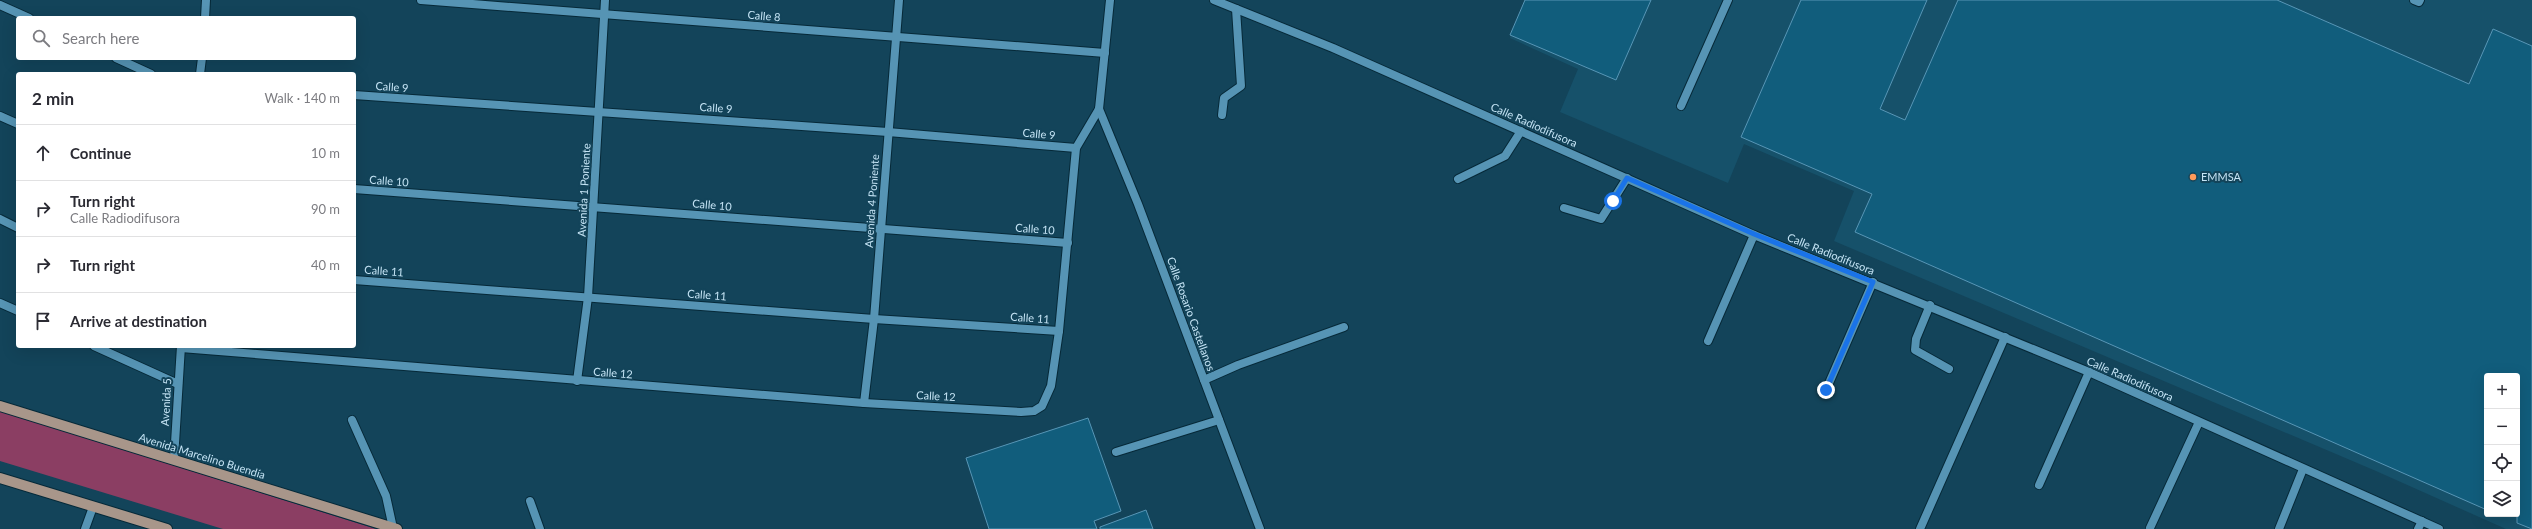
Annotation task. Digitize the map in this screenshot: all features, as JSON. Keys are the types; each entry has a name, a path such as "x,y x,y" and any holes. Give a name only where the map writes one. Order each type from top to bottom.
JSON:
{"main road":[{"name":"Avenida Marcelino Buendía","path":"0,406 395,528"},
{"path":"0,478 167,529"}],"street":[{"path":"205,16 206,0"},
{"name":"Calle 8","path":"421,0 1105,53"},
{"name":"Avenida 1 Poniente","path":"577,381 588,297 605,0"},
{"name":"Avenida 4 Poniente","path":"864,403 874,319 899,0"},
{"path":"1059,331 1076,148 1099,109 1110,0"},
{"name":"Calle Radiodifusora","path":"1214,0 1332,48 1754,234 1930,305 2089,372 2303,469 2420,525 2439,529"},
{"path":"1681,106 1728,0"},
{"path":"2414,0 2419,2 2420,0"},
{"path":"0,5 25,16"},
{"path":"1222,115 1224,98 1241,86 1236,9"},
{"path":"120,60 147,72"},
{"path":"200,72 202,60"},
{"name":"Calle 9","path":"356,95 888,132 1076,148"},
{"name":"Calle Rosario Castellanos","path":"1099,109 1138,204 1260,529"},
{"path":"0,116 16,123"},
{"path":"1458,179 1505,156 1521,131"},
{"path":"1564,208 1601,219 1627,178"},
{"name":"Calle 10","path":"356,189 1068,242"},
{"path":"0,219 16,227"},
{"path":"1708,341 1754,234"},
{"name":"Calle 11","path":"356,280 874,319 1059,331"},
{"path":"1826,390 1873,282"},
{"path":"0,303 16,310"},
{"path":"1930,305 1916,339 1915,350 1949,369"},
{"path":"1204,380 1344,327"},
{"name":"Calle 12","path":"193,348 577,381 864,403 1021,412 1034,411 1042,406 1051,386 1059,331"},
{"path":"1920,529 2005,337"},
{"path":"98,348 178,384"},
{"name":"Avenida 5","path":"174,459 181,348"},
{"path":"2039,485 2089,372"},
{"path":"352,420 386,496 395,528"},
{"path":"1116,452 1219,420"},
{"path":"2150,528 2199,422"},
{"path":"2279,529 2303,469"},
{"path":"530,501 540,529"},
{"path":"85,529 93,506"}],"shaded area":[{"name":"EMMSA","path":"1526,0 2532,0 2532,529 2506,529 2376,471 1834,241 1854,191 1744,144 1728,183 1560,112 1578,69 1510,38"},
{"path":"0,411 376,529 223,529 0,461"}],"building":[{"path":"1525,0 1651,0 1616,80 1510,35"},
{"name":"EMMSA","path":"1801,0 1927,0 1880,109 1905,120 1958,0 2277,0 2469,84 2493,29 2532,46 2532,529 2517,523 2517,517 2520,517 2520,373 2484,373 2484,509 1855,232 1872,194 1741,137"},
{"path":"1088,418 1121,511 1094,521 1097,529 989,529 966,458"},
{"path":"1146,510 1153,529 1100,529 1100,527"}],"place":[{"name":"EMMSA","path":"2193,177"}],"route":[{"path":"1613,201 1627,178 1754,234 1873,282 1826,390"}]}
